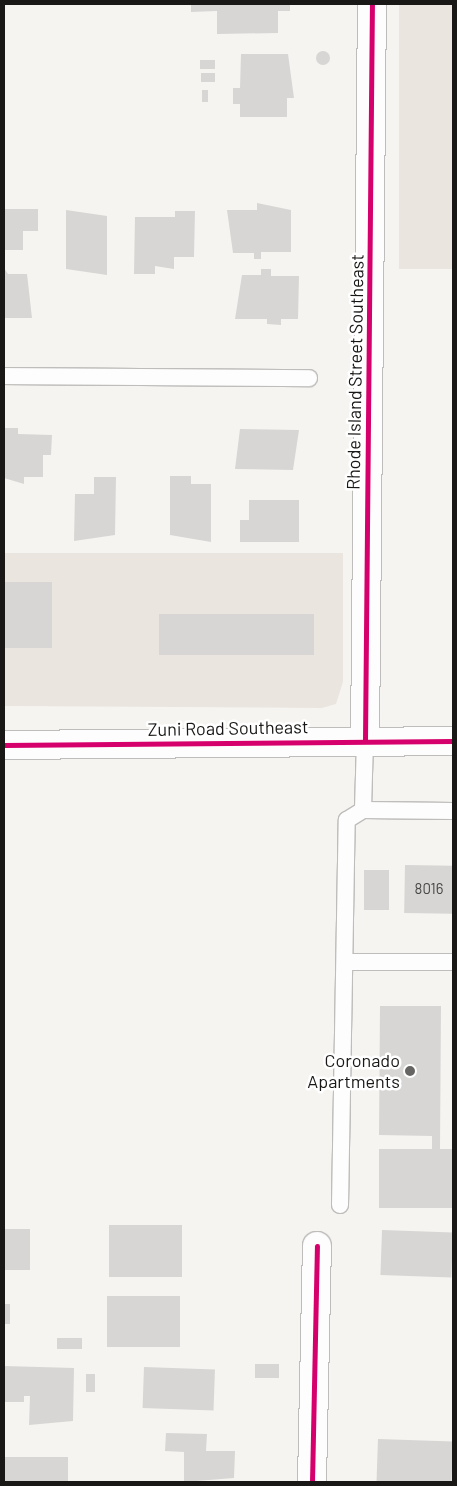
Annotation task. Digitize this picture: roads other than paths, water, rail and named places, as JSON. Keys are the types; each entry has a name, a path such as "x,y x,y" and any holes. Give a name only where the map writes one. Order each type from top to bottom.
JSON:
{"street":[{"name":"Rhode Island Street Southeast","path":"365,741 372,4"},
{"name":"Zuni Road Southeast","path":"4,745 453,741"},
{"path":"312,1482 317,1246"}],"lane":[{"path":"4,376 309,378"},
{"path":"363,810 365,741"},
{"path":"340,1205 347,820 363,810 453,811"},
{"path":"345,962 453,962"}],"place":[{"name":"Coronado Apartments","path":"410,1071"}]}
